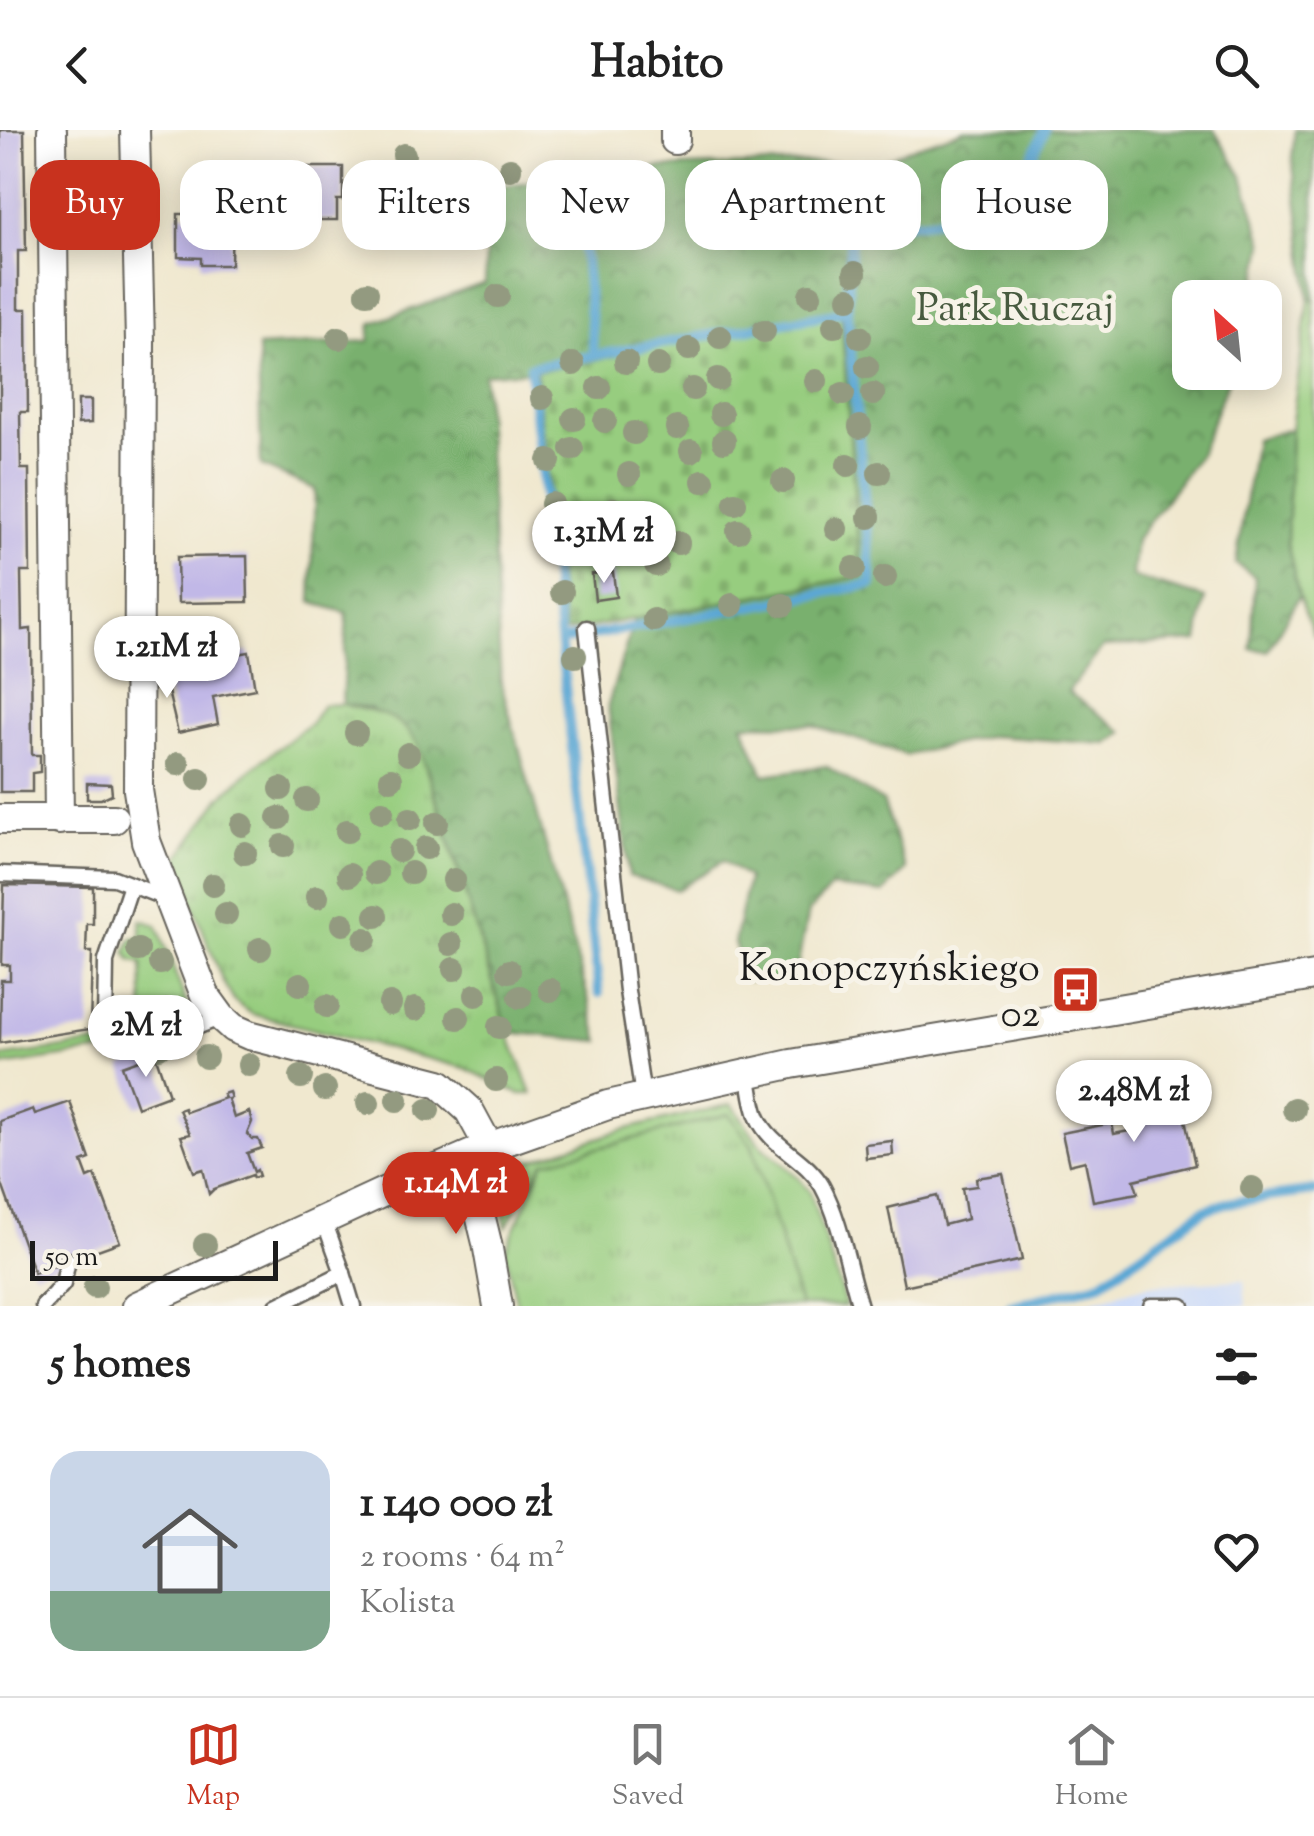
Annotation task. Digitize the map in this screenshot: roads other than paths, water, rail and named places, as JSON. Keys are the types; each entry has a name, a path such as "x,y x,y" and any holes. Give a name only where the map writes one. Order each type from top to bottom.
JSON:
{"street":[{"path":"52,130 59,820"},
{"path":"136,130 140,342 127,818 146,842 205,995 233,1028 448,1088 469,1110 498,1306"},
{"path":"0,819 127,818"},
{"path":"137,1306 323,1218 478,1152 643,1096 748,1072 1179,1005 1314,976"}],"lane":[{"path":"587,628 627,991 643,1096"},
{"path":"0,874 114,878 168,899"},
{"path":"105,1026 106,961 131,885"},
{"path":"149,1029 192,1029 221,1017"},
{"path":"748,1072 763,1126 774,1140 803,1162 824,1191 860,1306"},
{"path":"323,1218 352,1306"},
{"path":"43,1306 63,1284 68,1260"},
{"path":"276,1306 343,1273"},
{"path":"1151,1306 1182,1306"}],"waterway":[{"path":"561,641 872,584 847,311 851,231 937,220 984,201 1029,165 1044,130"},
{"path":"584,250 594,355"},
{"path":"599,993 530,367 847,311"},
{"path":"1010,1306 1099,1284 1204,1210 1314,1191"}],"place":[{"name":"Konopczyńskiego 02","path":"1075,989"}],"park label":[{"name":"Park Ruczaj","path":"1015,306"}]}
